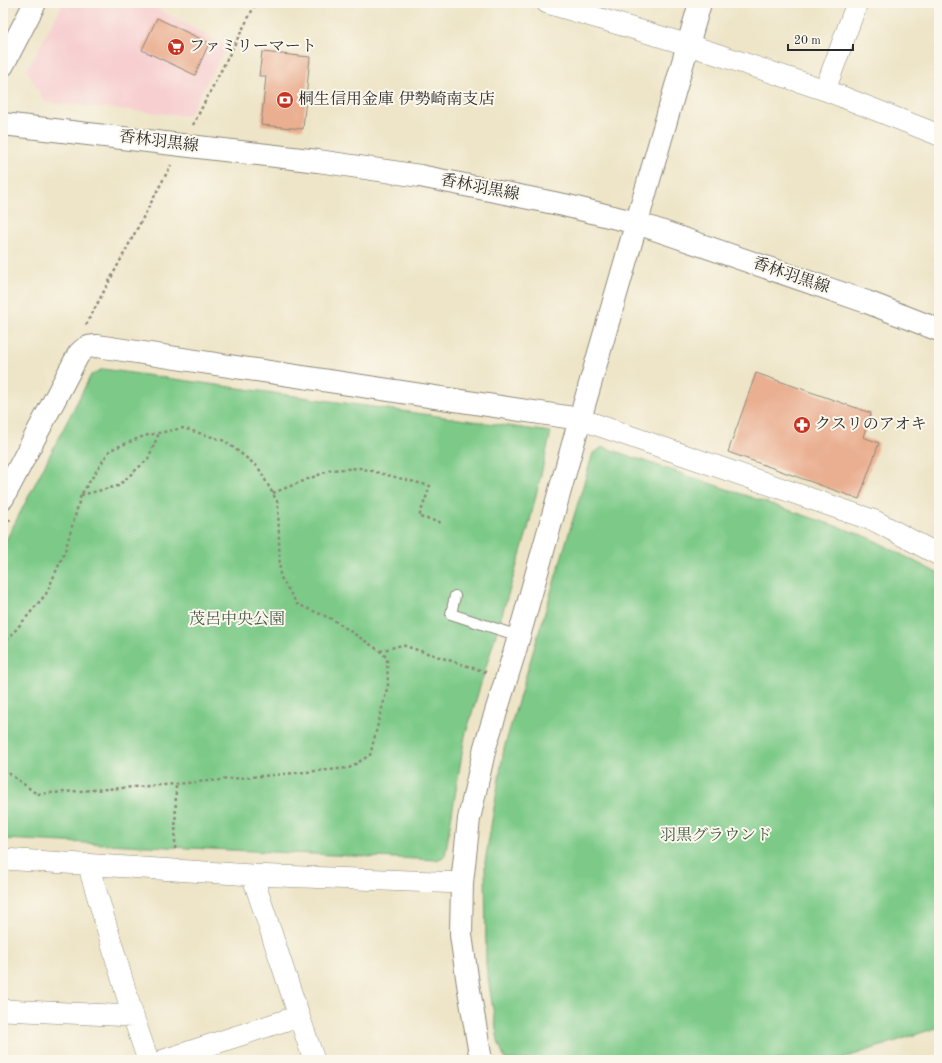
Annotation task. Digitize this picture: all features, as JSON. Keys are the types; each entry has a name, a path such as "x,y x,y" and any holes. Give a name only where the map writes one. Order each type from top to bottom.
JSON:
{"main road":[{"path":"3,65 35,3"},
{"path":"481,1060 461,935 462,883 469,819 485,747 519,636 700,3"},
{"name":"香林羽黒線","path":"3,124 182,144 380,170 494,190 564,205 637,223 867,302 939,330"},
{"path":"7,508 78,355 83,348 89,346 580,419"}],"street":[{"path":"547,3 689,45 825,90 939,135"},
{"path":"825,90 857,3"},
{"path":"580,419 874,521 939,555"},
{"path":"3,859 252,875 462,883"},
{"path":"88,864 133,1016 148,1060"},
{"path":"252,875 314,1060"},
{"path":"3,1010 133,1016"},
{"path":"164,1060 299,1016"}],"lane":[{"path":"455,596 451,614 519,636"}],"path":[{"path":"193,125 256,3"},
{"path":"84,329 171,166"},
{"path":"3,645 46,594 65,551 81,495 110,450 144,436 183,428 225,441 258,466 278,503 280,576 297,604 332,619 380,651 387,658 388,685 370,755 349,768 176,784 37,794 3,769"},
{"path":"81,495 118,486 148,458 159,433"},
{"path":"273,493 331,470 360,468 430,486 419,517 443,523"},
{"path":"3,532 7,508"},
{"path":"380,651 402,645 489,673"},
{"path":"174,854 176,784"}],"shaded area":[{"path":"63,3 146,3 227,46 188,116 45,102 27,70"}],"green space":[{"name":"茂呂中央公園","path":"103,369 551,432 528,529 465,736 445,856 437,860 3,839 3,546 91,375"},
{"name":"羽黒グラウンド","path":"603,447 868,537 939,574 939,1027 838,1060 505,1060 498,1041 486,965 485,862 504,748 593,453"}],"building":[{"name":"ファミリーマート","path":"157,18 209,43 195,75 142,50"},
{"name":"桐生信用金庫 伊勢崎南支店","path":"262,52 310,57 303,129 261,125 266,76 259,76"},
{"name":"クスリのアオキ","path":"756,373 871,413 863,437 879,443 859,499 728,452"}],"place":[{"name":"ファミリーマート","path":"176,47"},
{"name":"桐生信用金庫 伊勢崎南支店","path":"285,100"},
{"name":"クスリのアオキ","path":"802,425"}]}
